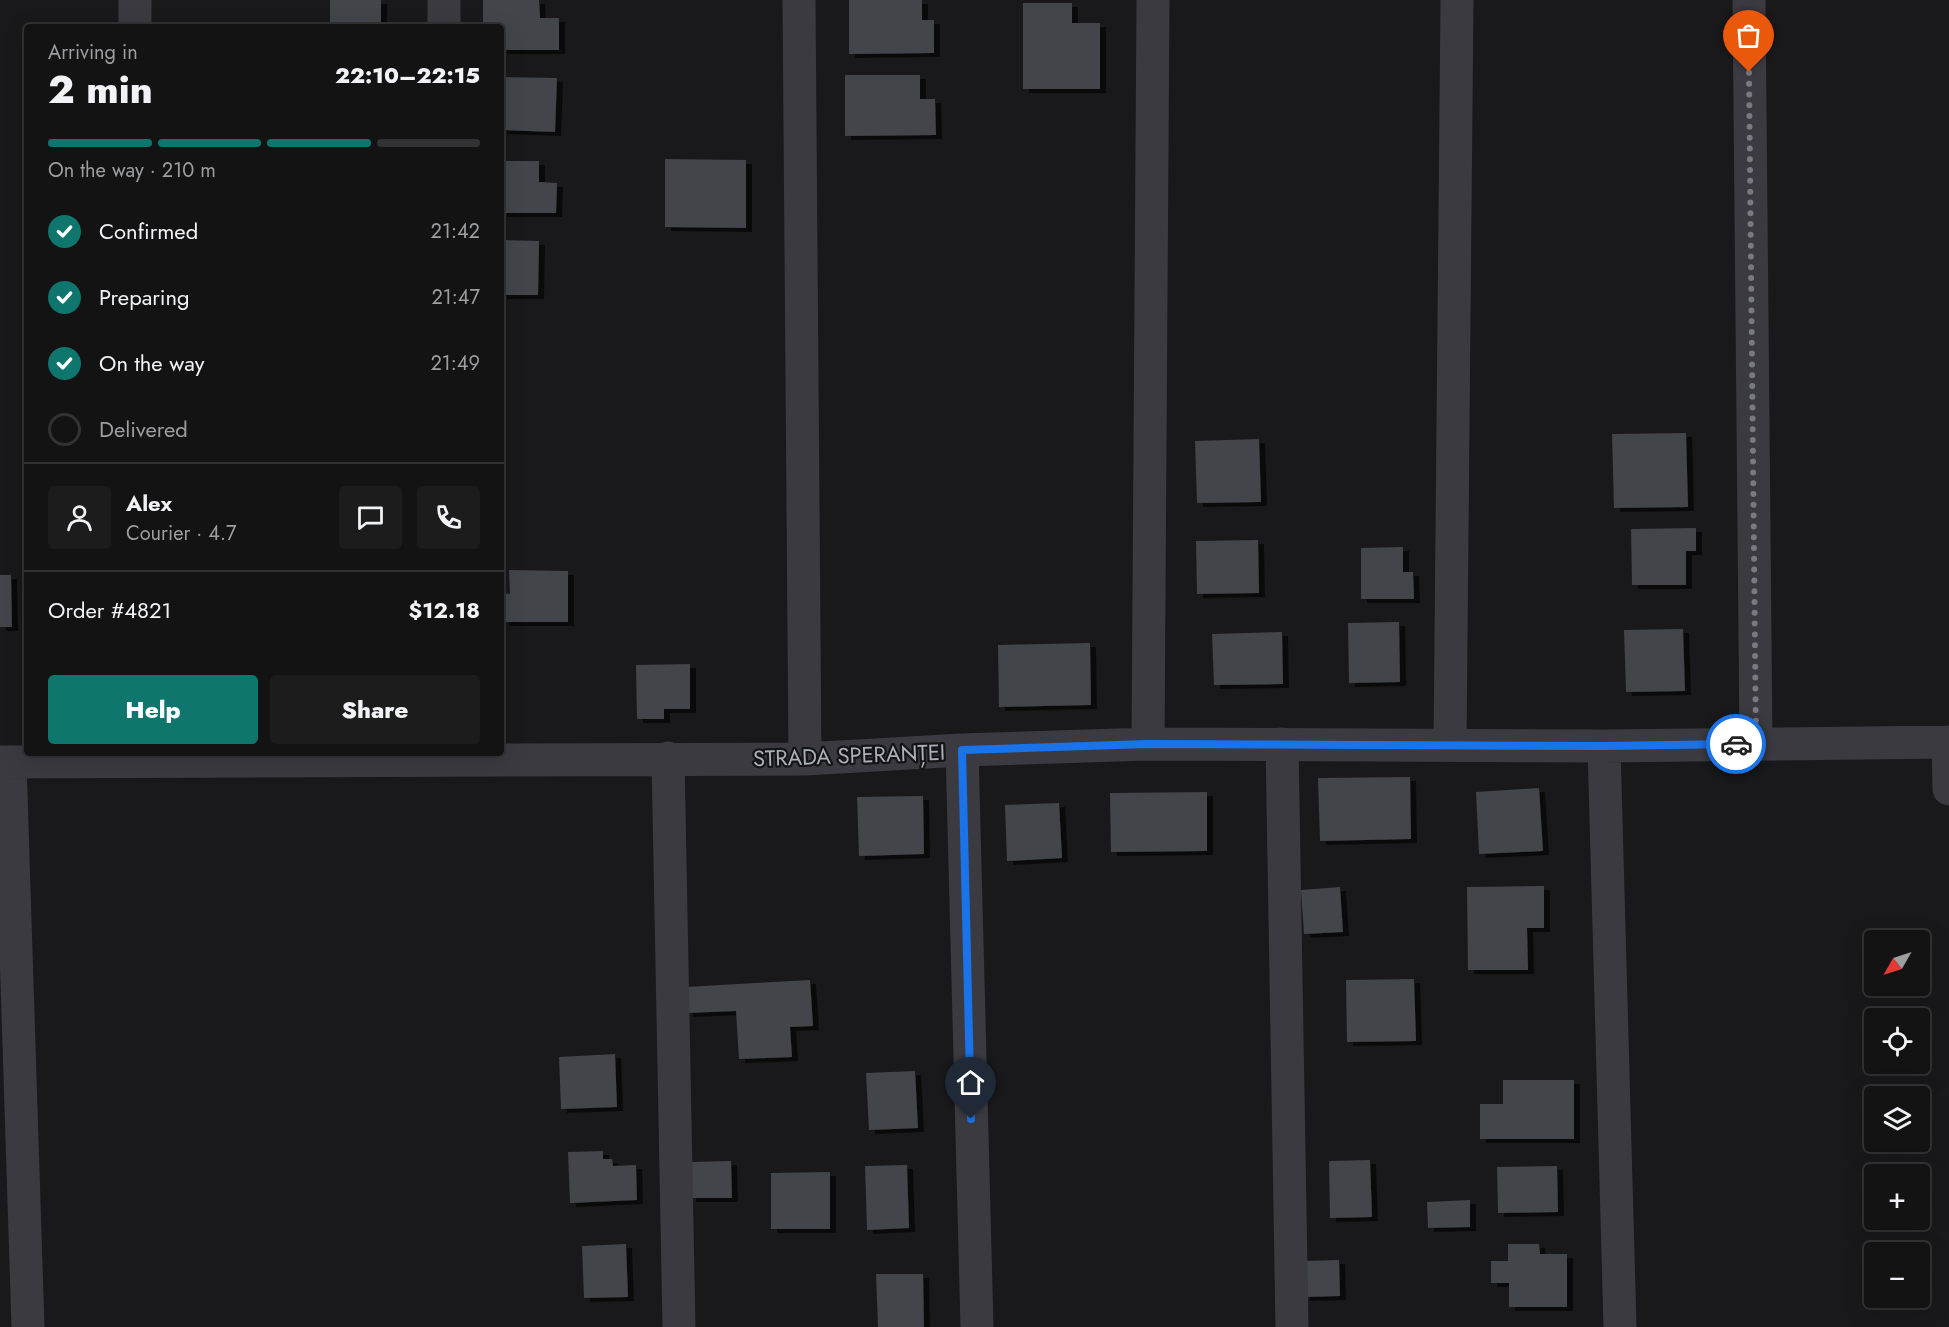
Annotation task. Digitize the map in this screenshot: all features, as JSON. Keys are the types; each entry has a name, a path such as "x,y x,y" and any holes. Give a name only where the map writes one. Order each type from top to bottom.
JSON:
{"street":[{"path":"135,0 135,24"},
{"path":"444,0 444,24"},
{"path":"799,0 805,759"},
{"path":"1148,744 1153,0"},
{"path":"1450,745 1457,0"},
{"path":"1749,0 1756,744"},
{"path":"1948,742 1949,789"},
{"name":"STRADA SPERANȚEI","path":"5,763 138,757 805,759 962,750 1148,744 1604,746 1948,742"},
{"path":"1282,744 1292,1327"},
{"path":"1604,746 1620,1327"},
{"path":"962,750 977,1327"},
{"path":"668,758 680,1327"},
{"path":"5,763 28,1327"}],"building":[{"path":"330,0 381,0 381,24 330,24"},
{"path":"483,0 539,0 540,18 559,18 559,50 504,50 504,24 483,24"},
{"path":"849,0 922,0 922,20 934,20 934,53 849,54"},
{"path":"1023,3 1072,3 1072,23 1100,23 1100,89 1023,89"},
{"path":"845,75 920,75 920,99 935,99 936,135 845,136"},
{"path":"504,77 557,78 555,132 504,130"},
{"path":"665,159 746,160 746,228 665,227"},
{"path":"504,161 539,161 539,182 557,183 556,213 504,213"},
{"path":"504,240 539,241 538,295 504,295"},
{"path":"1686,433 1688,507 1614,508 1612,434"},
{"path":"1259,439 1261,502 1197,503 1195,441"},
{"path":"1696,528 1696,551 1686,551 1686,585 1632,585 1631,529"},
{"path":"1258,540 1259,593 1197,594 1196,541"},
{"path":"1403,547 1403,572 1413,572 1414,599 1361,599 1361,548"},
{"path":"509,570 568,571 568,622 504,622 504,593 510,594"},
{"path":"0,575 11,575 12,627 0,627"},
{"path":"1399,622 1400,682 1349,683 1348,623"},
{"path":"1683,629 1685,691 1626,692 1624,630"},
{"path":"1282,632 1283,684 1214,685 1212,634"},
{"path":"1090,643 1091,705 999,707 998,645"},
{"path":"690,664 690,709 664,709 664,719 637,719 636,665"},
{"path":"1410,777 1411,839 1320,841 1318,778"},
{"path":"1539,788 1543,851 1479,854 1476,792"},
{"path":"1207,792 1207,851 1111,852 1110,793"},
{"path":"923,796 924,854 859,856 857,797"},
{"path":"1059,803 1062,858 1007,861 1005,805"},
{"path":"1544,886 1544,928 1527,928 1528,970 1468,970 1467,887"},
{"path":"1340,887 1343,932 1304,934 1301,890"},
{"path":"1414,979 1416,1041 1347,1042 1346,980"},
{"path":"810,980 813,1026 790,1027 792,1057 739,1059 736,1011 687,1013 686,987"},
{"path":"615,1054 617,1107 561,1109 559,1057"},
{"path":"915,1071 918,1128 869,1130 866,1073"},
{"path":"1503,1080 1574,1080 1574,1139 1480,1139 1480,1104 1503,1104"},
{"path":"603,1151 603,1159 612,1159 613,1166 636,1165 637,1200 570,1203 568,1152"},
{"path":"1370,1160 1372,1217 1330,1218 1329,1161"},
{"path":"731,1161 732,1198 690,1198 690,1162"},
{"path":"907,1165 909,1228 867,1230 865,1166"},
{"path":"1557,1166 1558,1212 1498,1213 1497,1167"},
{"path":"830,1172 830,1229 771,1229 771,1173"},
{"path":"1470,1200 1470,1227 1428,1228 1427,1202"},
{"path":"626,1244 628,1297 584,1298 582,1246"},
{"path":"1508,1244 1539,1244 1540,1254 1567,1254 1567,1307 1509,1307 1509,1283 1491,1283 1491,1261 1508,1261"},
{"path":"1339,1260 1340,1296 1304,1297 1303,1261"},
{"path":"876,1274 923,1274 924,1327 878,1327"}],"way so far":[{"path":"1736,744 1756,744 1749,72"}],"route":[{"path":"971,1119 962,750 1148,744 1604,746 1736,744"}]}
